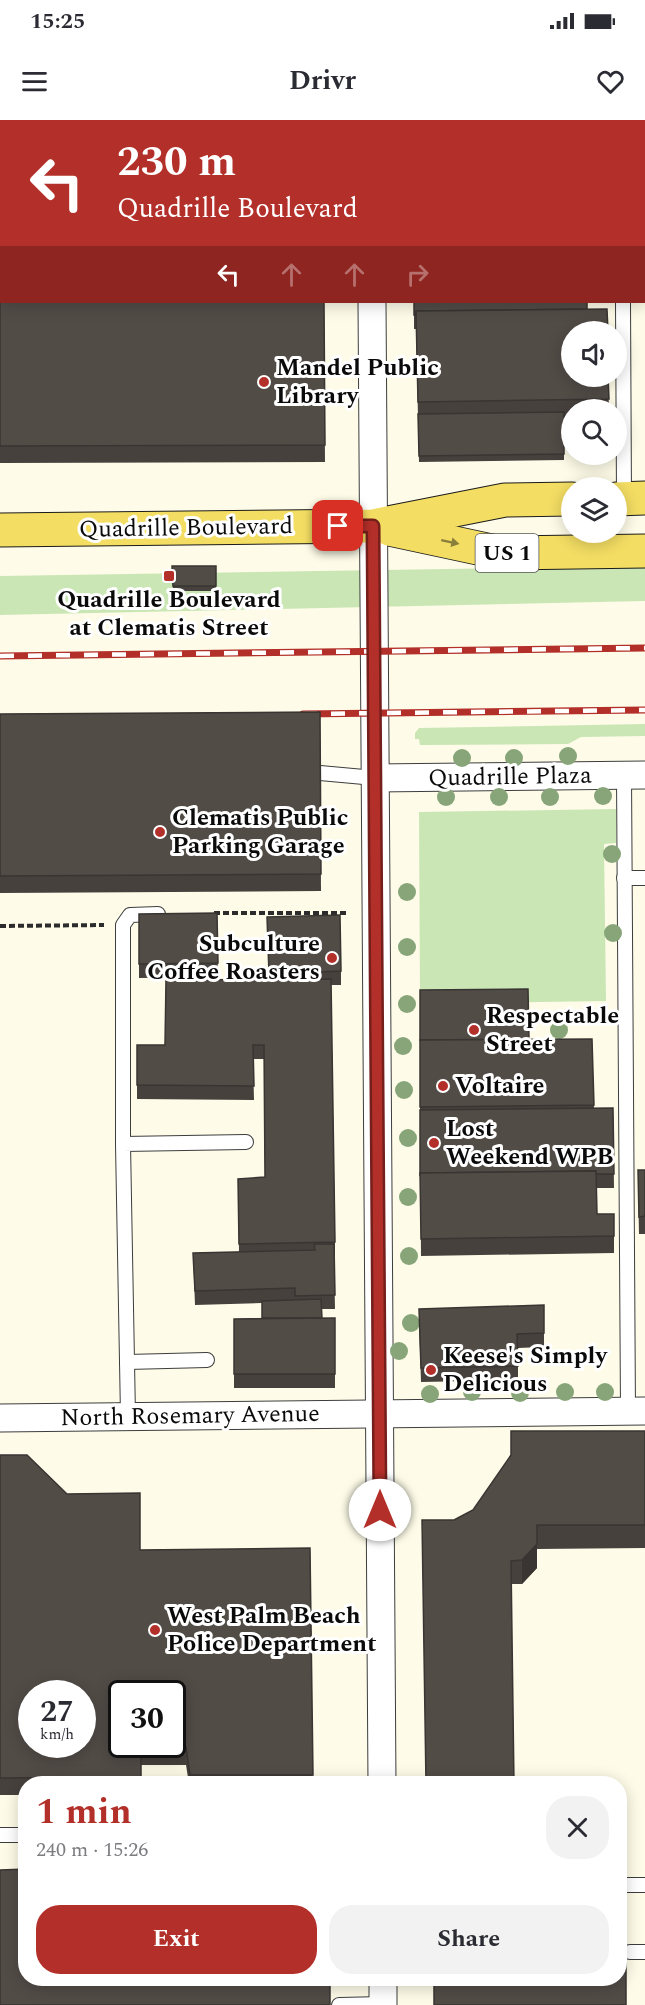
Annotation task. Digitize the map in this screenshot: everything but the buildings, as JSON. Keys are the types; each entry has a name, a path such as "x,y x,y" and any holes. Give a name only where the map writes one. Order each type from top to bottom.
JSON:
{"main road":[{"name":"Quadrille Boulevard","path":"0,530 373,526 505,500 561,499"},
{"name":"Quadrille Boulevard","path":"373,526 501,553 645,551"}],"street":[{"path":"372,303 382,1776"},
{"name":"Quadrille Plaza","path":"375,778 634,775"},
{"name":"North Rosemary Avenue","path":"0,1418 637,1411"}],"lane":[{"path":"623,303 628,499"},
{"path":"320,773 375,778"},
{"path":"634,775 624,878 637,1411"},
{"path":"624,878 645,878"},
{"path":"128,1416 123,1144 123,925 130,915 204,913"},
{"path":"123,1144 246,1142"},
{"path":"127,1362 207,1360"},
{"path":"0,1849 0,1835 18,1835"},
{"path":"627,1885 645,1884"},
{"path":"630,1952 645,1952"},
{"path":"339,2005 383,1996"}],"path":[{"path":"204,913 376,913"},
{"path":"0,926 123,925"}],"green space":[{"path":"645,566 645,601 0,615 0,576"},
{"path":"645,724 645,736 581,737 568,744 420,745 419,739 415,739 415,733 419,728"},
{"path":"616,809 616,843 604,844 606,1001 420,1004 419,812"}],"railway":[{"path":"0,656 645,648"},
{"path":"303,714 645,710"}],"place":[{"name":"Mandel Public Library","path":"264,382"},
{"name":"Quadrille Boulevard at Clematis Street","path":"169,576"},
{"name":"Clematis Public Parking Garage","path":"160,832"},
{"name":"Subculture Coffee Roasters","path":"332,958"},
{"name":"Respectable Street","path":"474,1030"},
{"name":"Voltaire","path":"443,1086"},
{"name":"Lost Weekend WPB","path":"434,1143"},
{"name":"Keese's Simply Delicious","path":"431,1370"},
{"name":"West Palm Beach Police Department","path":"155,1630"}],"route":[{"path":"338,526 373,526 380,1510"}]}
